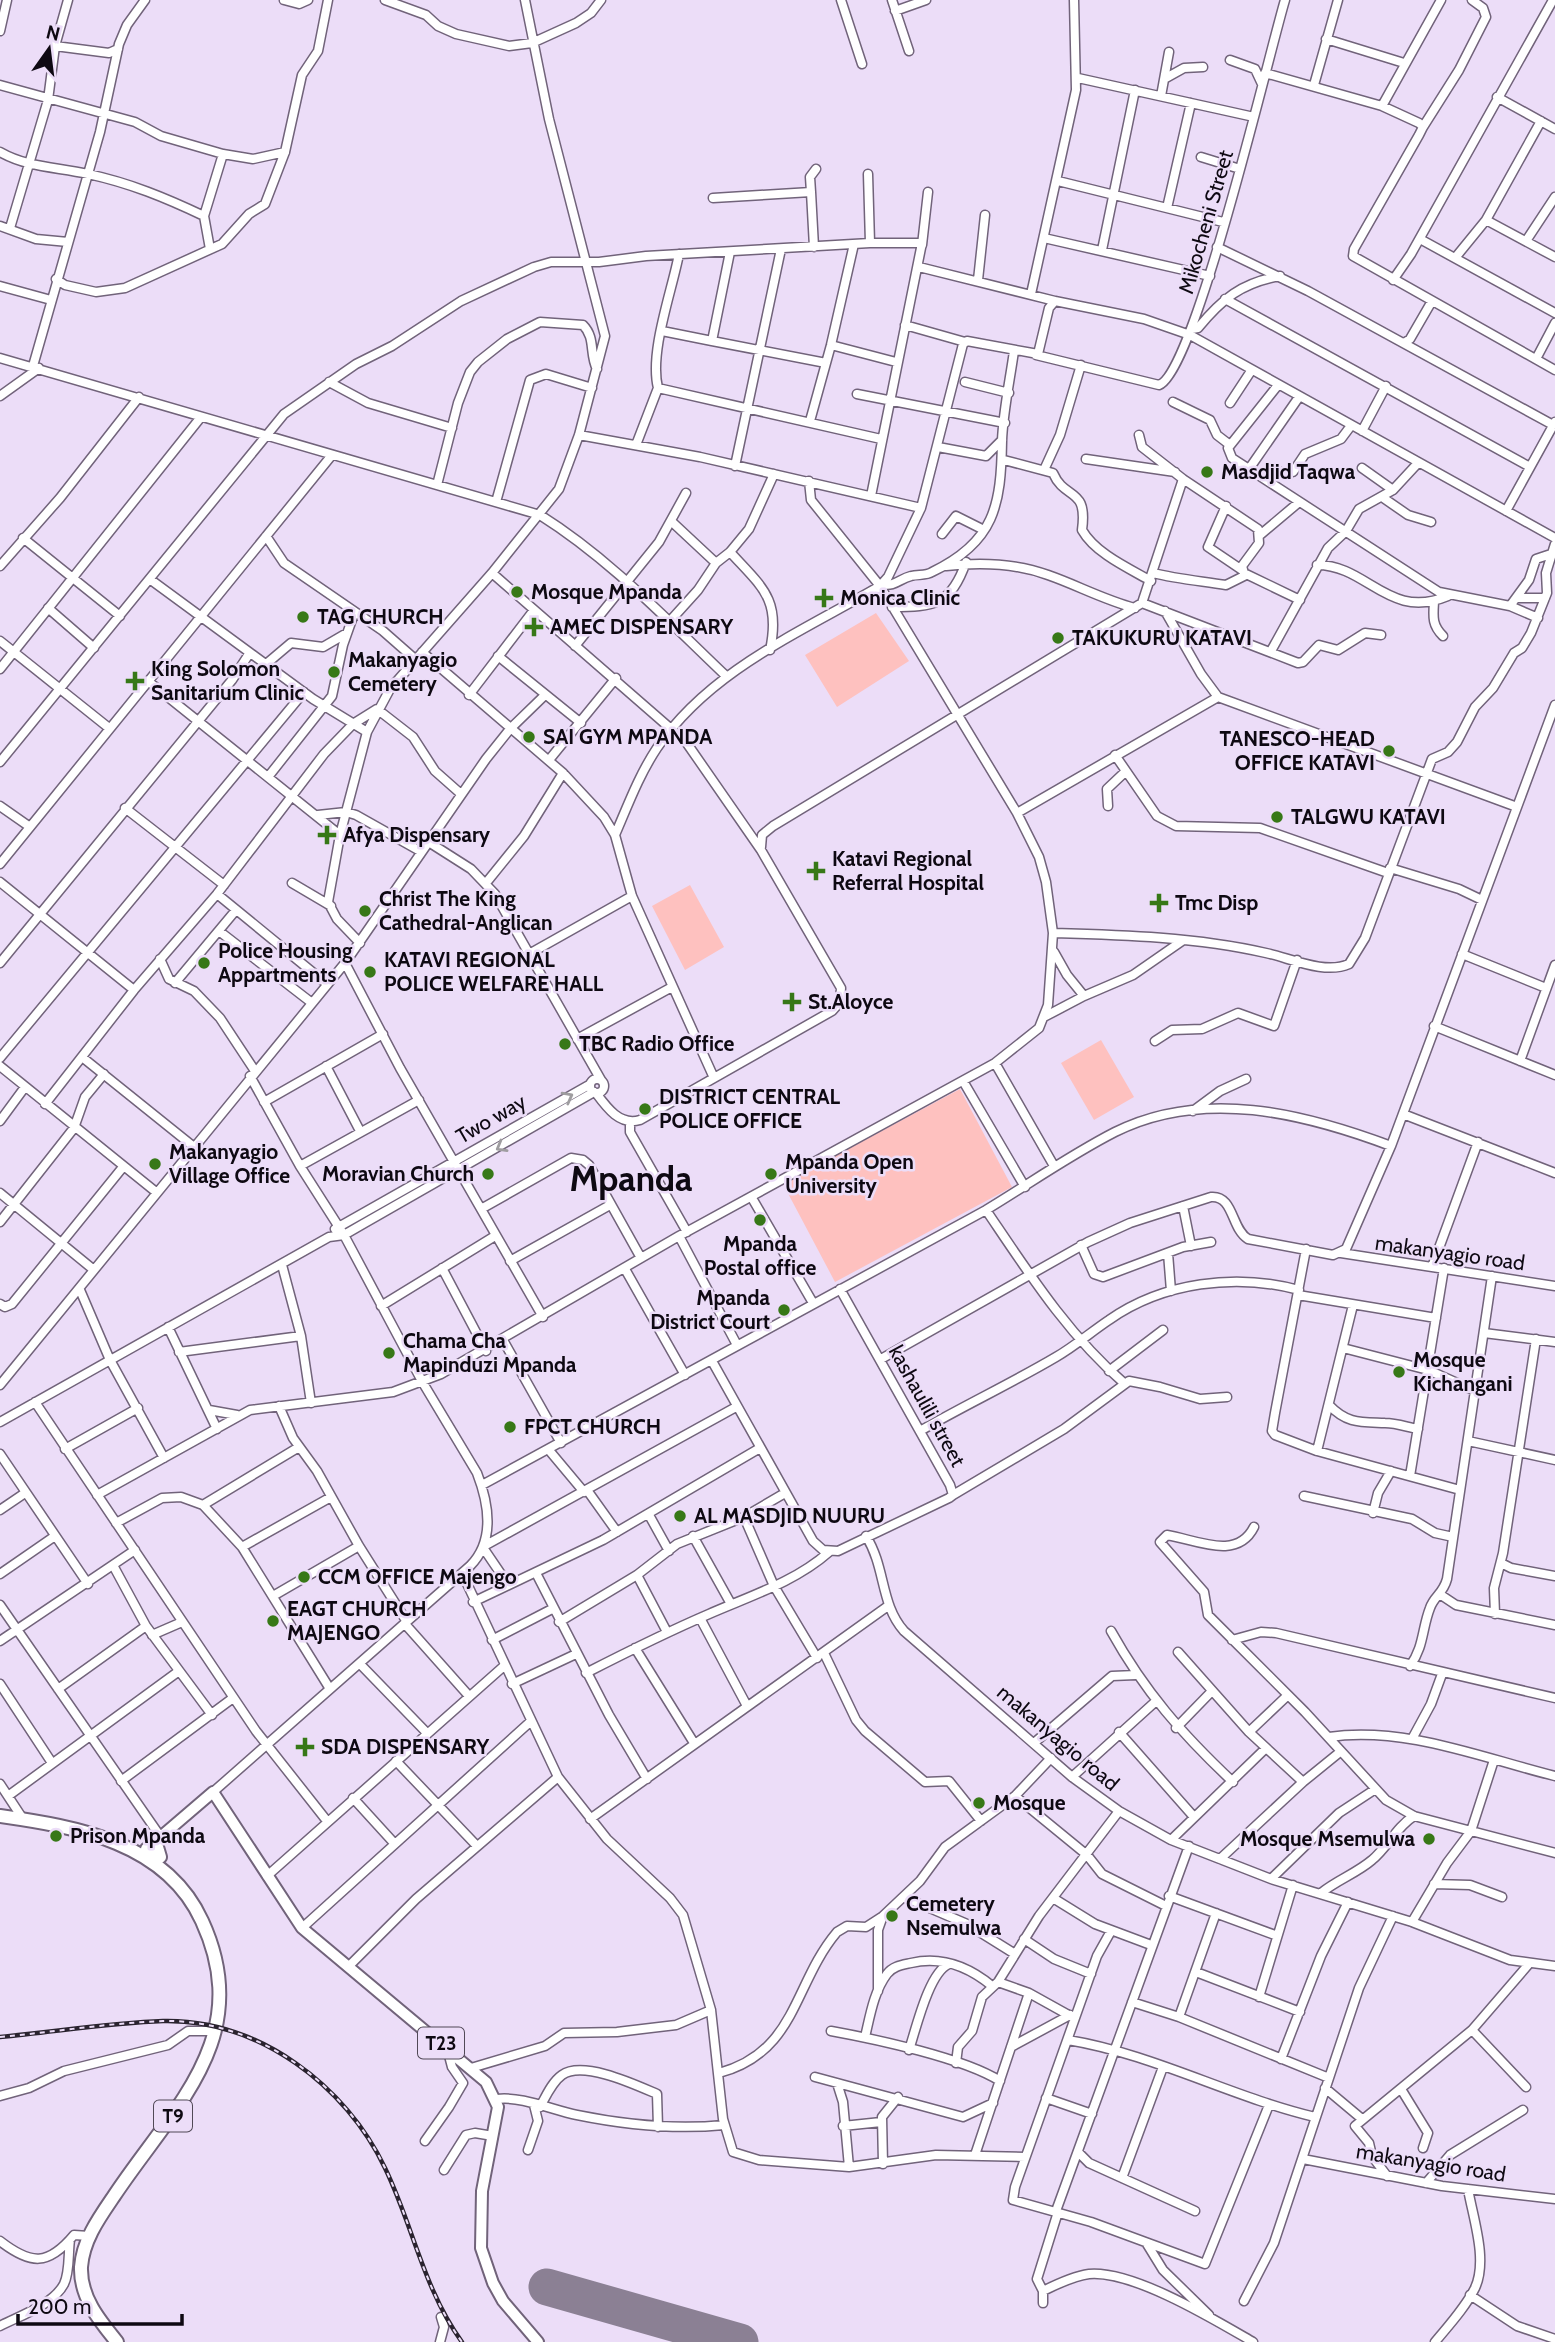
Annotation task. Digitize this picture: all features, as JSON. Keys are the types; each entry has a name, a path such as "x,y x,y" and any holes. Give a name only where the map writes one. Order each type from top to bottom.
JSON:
{"highway":[{"path":"0,1816 76,1829 153,1853"},
{"name":"T9","path":"117,2342 97,2316 86,2295 81,2267 89,2236 120,2187 191,2090 204,2065 215,2031 218,1997 214,1953 199,1915 153,1853"}],"main road":[{"path":"153,1853 164,1833 213,1792"},
{"name":"T23","path":"213,1792 302,1928 474,2070 497,2099"},
{"path":"497,2099 482,2190 481,2248 503,2301 538,2342"}],"street":[{"path":"0,31 8,0"},
{"path":"10,229 48,100 55,46 68,0"},
{"path":"0,396 36,367 51,300 87,174 118,49 125,28 145,0"},
{"path":"284,0 299,4 308,0"},
{"path":"57,279 65,285 106,292 154,276 222,244 249,214 265,204 285,152 302,75 317,51 328,0"},
{"path":"385,0 426,15 438,26 469,38 509,46 532,43 576,23 592,12 601,0"},
{"path":"360,943 337,919 331,906 329,886 367,732 377,709 422,652 492,573 559,489 579,435 605,336 532,43 525,0"},
{"path":"841,0 862,64"},
{"path":"892,0 909,51"},
{"path":"895,11 926,0"},
{"path":"1031,294 1058,181 1078,78 1074,0"},
{"name":"Mikocheni Street","path":"1191,332 1210,276 1285,0"},
{"path":"1314,85 1338,0"},
{"path":"1382,106 1441,0"},
{"path":"1472,0 1483,8 1486,17 1459,70 1423,127 1353,251 1356,259 1555,370"},
{"path":"1393,280 1420,239 1553,0"},
{"path":"1326,39 1404,63"},
{"path":"55,46 108,53 118,49"},
{"path":"1160,96 1166,78 1169,52"},
{"path":"1230,60 1255,69 1262,85"},
{"path":"1166,78 1184,68 1203,67"},
{"path":"1265,74 1314,85 1382,106 1423,127"},
{"path":"1078,78 1254,117"},
{"path":"0,85 135,122 161,136 223,154 253,159 285,152"},
{"path":"1102,250 1135,90"},
{"path":"1497,97 1555,129"},
{"path":"1167,208 1191,103"},
{"path":"1455,258 1471,242 1486,220 1541,121"},
{"path":"0,152 28,165 87,174 164,196 204,216"},
{"path":"210,249 204,216 223,154"},
{"path":"1201,157 1240,169"},
{"path":"814,247 810,177 816,169"},
{"path":"868,174 870,243"},
{"path":"1058,181 1223,222"},
{"path":"871,496 896,362 919,267 928,191"},
{"path":"713,198 811,192"},
{"path":"1526,241 1555,197"},
{"path":"978,281 985,215"},
{"path":"1486,220 1555,257"},
{"path":"0,226 36,239 68,242"},
{"path":"1044,237 1210,276"},
{"path":"1420,239 1555,313"},
{"path":"0,762 290,409 328,382 483,290 543,264 870,243 918,241 922,245"},
{"path":"810,421 854,244"},
{"path":"1217,247 1280,276 1554,423 1506,511"},
{"path":"735,466 781,249"},
{"path":"712,341 730,251"},
{"path":"636,445 658,388 657,365 662,331 679,254"},
{"path":"919,267 1191,332 1251,371 1350,427 1362,431 1554,537 1546,573 1549,596 1522,648 1514,653 1493,688 1475,707 1463,735 1448,752 1432,759 1353,960 1338,968 1182,940 1053,933"},
{"path":"905,326 965,342 1162,384 1191,332 1198,328 1215,306 1257,281 1280,276"},
{"path":"0,286 51,300"},
{"path":"1225,299 1530,467"},
{"path":"1036,355 1049,308 1055,301"},
{"path":"1404,343 1410,339 1432,301"},
{"path":"438,485 463,388 478,362 507,339 540,322 559,321 585,326 592,335 592,359 597,369"},
{"path":"1536,359 1555,323"},
{"path":"662,331 826,363"},
{"path":"615,835 645,768 672,729 725,675 881,585 896,565 921,509 965,342"},
{"path":"831,345 896,362"},
{"path":"881,585 894,585 911,576 930,574 968,552 984,530 998,504 1004,460 1002,440 1014,351"},
{"path":"0,358 540,515 575,538 626,581 725,675"},
{"path":"1044,470 1060,435 1081,365"},
{"path":"1230,403 1251,371"},
{"path":"496,502 530,380 546,374 592,388"},
{"path":"328,382 368,403 452,428"},
{"path":"965,383 1009,393"},
{"path":"1278,385 1230,445 1228,450 1232,458 1298,503 1448,596 1510,606 1538,618"},
{"path":"1362,431 1385,386"},
{"path":"658,388 881,439"},
{"path":"857,394 1005,423"},
{"path":"0,566 60,498 139,397"},
{"path":"1249,469 1299,397"},
{"path":"1173,402 1210,420 1217,435 1230,445"},
{"path":"0,668 201,417"},
{"path":"1266,480 1273,472 1293,472 1305,454 1341,439 1350,427"},
{"path":"579,435 809,481 921,509"},
{"path":"1139,435 1142,447 1183,479 1258,528 1260,535"},
{"path":"938,447 986,456 1002,440"},
{"path":"0,864 332,455"},
{"path":"1086,459 1175,472"},
{"path":"1004,460 1053,473 1056,481 1068,488 1081,503 1085,516 1082,530 1087,538 1118,563 1152,577 1224,585 1244,573 1260,535 1298,503"},
{"path":"1271,651 1328,548 1346,531 1359,509 1393,490 1418,463"},
{"path":"1362,468 1393,490"},
{"path":"670,621 698,590 716,563 730,552 749,529 774,474"},
{"path":"750,832 765,831 1138,605 1152,577 1183,479"},
{"path":"97,1495 237,1415 279,1406 393,1392 423,1383 486,1351 683,1234 995,1063 1026,1041 1044,1017 1051,990 1053,933 1046,882 1038,857 1017,813 956,717 881,585 817,509 809,493 809,481"},
{"path":"575,646 659,542 686,493"},
{"path":"1382,498 1408,515 1432,522"},
{"path":"1226,506 1208,547 1244,573 1300,600"},
{"path":"942,534 956,516 984,530"},
{"path":"671,521 716,563"},
{"path":"266,536 284,563 354,614 383,631 416,660"},
{"path":"23,538 120,617"},
{"path":"730,552 769,596 774,630 770,650"},
{"path":"892,607 935,605 943,600 966,564 968,552"},
{"path":"1510,606 1530,580 1536,559 1551,554"},
{"path":"1317,565 1337,569 1401,600 1421,604 1448,596"},
{"path":"942,566 1016,566 1047,574 1138,605 1164,611 1298,663 1303,662 1319,645 1338,650 1365,633 1381,635"},
{"path":"492,573 616,678 672,729 703,765 750,832 841,988 839,1002 832,1011 640,1120 630,1122 613,1113 592,1088 587,1059"},
{"path":"151,580 249,654 326,708 367,732"},
{"path":"1518,598 1549,596"},
{"path":"1434,602 1433,620 1436,629 1443,636"},
{"path":"48,608 94,648"},
{"path":"469,695 534,610"},
{"path":"1164,611 1201,674 1218,696 1517,807"},
{"path":"268,777 326,708 336,689 347,633 354,614"},
{"path":"265,665 291,643 323,647 347,633"},
{"path":"0,641 109,728"},
{"path":"422,652 563,773 604,817 615,835 632,896 714,1078"},
{"path":"0,963 249,654"},
{"path":"498,656 581,723"},
{"path":"549,761 616,678"},
{"path":"148,681 340,835"},
{"path":"0,1058 304,692"},
{"path":"0,1385 345,963 461,794 510,729 545,695"},
{"path":"1017,813 1218,696"},
{"path":"1341,1254 1350,1241 1391,1146 1555,705"},
{"path":"45,1104 134,990 217,894 324,754 353,724 377,709"},
{"path":"377,709 413,737 435,771 461,794"},
{"path":"1115,755 1157,816 1166,823 1199,828 1260,828 1389,870 1445,884 1482,900"},
{"path":"1108,806 1110,783 1125,772"},
{"path":"486,883 524,836 563,773"},
{"path":"0,806 30,827"},
{"path":"125,808 223,886"},
{"path":"318,815 346,812 420,851"},
{"path":"604,817 623,818"},
{"path":"761,850 761,839 765,831"},
{"path":"427,841 453,856 486,883 501,904 587,1059 603,1082 613,1113"},
{"path":"0,882 134,990"},
{"path":"292,883 331,906"},
{"path":"217,894 327,984"},
{"path":"529,954 632,896"},
{"path":"175,984 236,910"},
{"path":"219,931 312,1003"},
{"path":"1044,1017 1133,975 1182,940"},
{"path":"1053,950 1067,975 1084,996"},
{"path":"1462,954 1546,988"},
{"path":"160,959 165,974 175,984 194,991 220,1018 253,1074 264,1102 300,1166 344,1235 423,1383 482,1485 488,1527 485,1547 507,1583"},
{"path":"1154,1041 1172,1030 1202,1029 1231,1014 1244,1014 1274,1026 1297,960"},
{"path":"345,963 458,1171 542,1317"},
{"path":"1520,1061 1555,965"},
{"path":"577,1039 672,987"},
{"path":"1434,1026 1555,1075"},
{"path":"264,1102 383,1034"},
{"path":"82,1058 194,1147"},
{"path":"995,1063 1054,1166"},
{"path":"0,1066 156,1192"},
{"path":"326,1066 360,1131"},
{"path":"0,1222 74,1128 85,1097 104,1074"},
{"path":"581,1101 597,1079 603,1082"},
{"path":"1193,1111 1220,1091 1246,1079"},
{"path":"963,1081 1025,1187"},
{"path":"0,1121 25,1087"},
{"name":"Two way","path":"337,1226 592,1088"},
{"path":"300,1166 419,1100"},
{"path":"329,1237 344,1235 581,1101 603,1101"},
{"path":"482,1485 986,1210 1054,1166 1116,1132 1193,1111 1238,1109 1284,1113 1322,1121 1391,1146"},
{"path":"1403,1114 1555,1173"},
{"path":"630,1122 629,1132 737,1345"},
{"path":"1432,1266 1478,1142"},
{"path":"481,1209 571,1158 583,1160 589,1165 642,1258"},
{"path":"0,1304 5,1307 12,1304 123,1167"},
{"path":"0,1193 94,1270"},
{"path":"752,1198 813,1303"},
{"name":"makanyagio road","path":"1182,1206 1220,1198 1227,1203 1235,1227 1243,1236 1262,1243 1555,1286"},
{"path":"510,1261 610,1205"},
{"path":"881,1359 1081,1245 1130,1223 1182,1206 1191,1246"},
{"path":"986,1210 1030,1276 1081,1342 1125,1384"},
{"path":"0,1422 282,1265 329,1237 337,1226"},
{"path":"381,1306 495,1236"},
{"path":"1350,1241 1352,1251 1360,1258"},
{"path":"1081,1245 1094,1274 1103,1277 1168,1253 1211,1242"},
{"path":"1306,1250 1272,1431 1281,1439 1317,1451 1460,1490"},
{"path":"1168,1253 1171,1292"},
{"path":"282,1265 301,1336 311,1403"},
{"path":"442,1268 486,1351"},
{"path":"1410,1476 1444,1268"},
{"path":"625,1269 685,1375"},
{"path":"1410,1666 1420,1650 1430,1605 1441,1595 1453,1537 1492,1276"},
{"path":"920,1431 1081,1342 1127,1309 1201,1284 1265,1282 1353,1305 1436,1318"},
{"name":"kashaulili street","path":"840,1289 881,1359 953,1495 866,1536"},
{"path":"80,1290 110,1360 164,1458"},
{"path":"1317,1451 1353,1305"},
{"path":"168,1327 216,1429"},
{"path":"1109,1371 1163,1330"},
{"path":"1484,1333 1555,1342"},
{"path":"179,1352 301,1336"},
{"path":"1495,1614 1494,1588 1501,1563 1536,1339"},
{"path":"503,1340 561,1443"},
{"path":"1343,1348 1428,1370 1475,1391"},
{"path":"712,1360 813,1541 829,1552"},
{"path":"953,1495 1063,1429 1125,1384 1135,1381 1200,1399 1227,1397"},
{"path":"35,1402 233,1698 327,1821"},
{"path":"1329,1405 1345,1419 1360,1424 1384,1423 1418,1429"},
{"path":"279,1406 299,1447 406,1623 470,1696"},
{"path":"213,1792 406,1623 485,1547 736,1407"},
{"path":"65,1449 138,1408"},
{"path":"209,1410 237,1415"},
{"path":"1468,1441 1555,1460"},
{"path":"203,1505 299,1447"},
{"path":"473,1602 649,1515 760,1448"},
{"path":"548,1449 586,1491 617,1532"},
{"path":"0,1454 88,1584"},
{"path":"1373,1513 1378,1493 1391,1471"},
{"path":"0,1510 25,1493"},
{"path":"559,1622 637,1576 669,1550 693,1536 744,1517 785,1493"},
{"path":"1304,1496 1416,1521 1435,1533 1453,1537"},
{"path":"117,1523 162,1498 181,1497 203,1505 242,1547 330,1689"},
{"path":"242,1547 331,1497"},
{"path":"649,1515 669,1550"},
{"path":"744,1517 774,1586 820,1655 860,1726 923,1780 949,1781 981,1821"},
{"path":"1254,1527 1244,1543 1235,1546 1203,1544 1167,1535 1161,1540 1204,1592 1209,1615 1329,1737 1374,1790 1398,1809 1414,1816 1555,1853"},
{"path":"0,1574 55,1536"},
{"path":"693,1536 731,1604"},
{"path":"586,1673 667,1632 774,1586 816,1563 829,1552 838,1551 866,1536"},
{"name":"makanyagio road","path":"866,1536 879,1560 891,1616 904,1631 1072,1777 1119,1811 1171,1840 1271,1879 1412,1922 1528,1965 1555,1966"},
{"path":"273,1596 359,1546"},
{"path":"0,1641 114,1567 135,1550"},
{"path":"1501,1563 1511,1568 1555,1576"},
{"path":"114,1567 146,1626 212,1715"},
{"path":"461,1573 558,1777 590,1819 678,1907 687,1924 711,2010 724,2125 730,2148 745,2158 849,2167 916,2157 1025,2157"},
{"path":"536,1573 586,1673 647,1779"},
{"path":"637,1576 667,1632"},
{"path":"1441,1595 1451,1603 1555,1625"},
{"path":"0,1605 121,1781 164,1833"},
{"path":"590,1819 888,1606"},
{"path":"492,1640 552,1609"},
{"path":"700,1618 747,1706"},
{"path":"152,1635 183,1622"},
{"path":"58,1689 146,1626"},
{"path":"1111,1631 1136,1675 1176,1728 1233,1782"},
{"path":"1232,1640 1261,1632 1276,1633 1442,1674 1555,1698"},
{"path":"635,1648 694,1743"},
{"path":"1178,1652 1249,1732 1303,1782"},
{"path":"512,1684 576,1654"},
{"path":"360,1664 426,1732"},
{"path":"267,1876 426,1732 504,1666"},
{"path":"8,1796 179,1671"},
{"path":"1412,1740 1431,1704 1442,1674"},
{"path":"1034,1743 1112,1676 1136,1675"},
{"path":"0,1684 52,1763"},
{"path":"1176,1728 1211,1692"},
{"path":"1249,1732 1288,1695"},
{"path":"121,1781 233,1698"},
{"path":"1072,1777 1119,1732 1156,1702"},
{"path":"302,1928 530,1722"},
{"path":"1119,1732 1194,1817"},
{"path":"1329,1737 1358,1735 1412,1740 1555,1776"},
{"path":"1171,1840 1266,1748"},
{"path":"1220,1859 1303,1782 1340,1752"},
{"path":"719,2073 747,2064 765,2049 797,2006 837,1932 847,1926 866,1927 883,1916 904,1897 945,1847 1014,1796 1051,1758"},
{"path":"1412,1922 1434,1884 1471,1831 1494,1760"},
{"path":"396,1761 477,1846"},
{"path":"348,1967 416,1899 558,1777"},
{"path":"0,1784 23,1819"},
{"path":"1271,1879 1339,1813 1374,1790"},
{"path":"1014,1796 1087,1855 1102,1874 1113,1882 1166,1906"},
{"path":"353,1798 394,1843"},
{"path":"956,2063 959,2045 972,2031 980,2001 998,1981 1053,1898 1119,1811"},
{"path":"1321,1893 1337,1880 1371,1861 1414,1816"},
{"path":"1043,2303 1044,2291 1037,2279 1057,2211 1189,1846"},
{"path":"1434,1884 1470,1885 1502,1897"},
{"path":"1259,1997 1275,1935 1293,1885"},
{"path":"1169,1896 1275,1935"},
{"path":"904,1897 967,1924 1015,1954"},
{"path":"1053,1898 1111,1931 1151,1945"},
{"path":"1281,2059 1321,1956 1348,1902"},
{"path":"1179,2017 1216,1913"},
{"path":"878,1991 878,1930 883,1916"},
{"path":"1244,2301 1274,2243 1359,1988 1393,1916"},
{"path":"1111,1931 1072,2017 1068,2040 1012,2198 1028,2205 1057,2211 1205,2264 1269,2105"},
{"path":"1024,1939 1054,1959 1091,1974"},
{"path":"864,2037 878,1991 889,1972 899,1966 932,1958 1029,1993 1072,2017"},
{"path":"909,2050 932,1984 944,1966 949,1964"},
{"path":"1387,2176 1372,2156 1369,2143 1354,2129 1362,2119 1472,2030 1528,1965"},
{"path":"1196,1972 1300,2012"},
{"path":"975,2155 1029,1993"},
{"path":"1132,2002 1179,2017 1329,2077"},
{"path":"425,2141 449,2108 463,2082 474,2070 545,2046 564,2034 617,2032 676,2025 711,2010"},
{"path":"1011,2047 1072,2017"},
{"path":"1071,2028 1082,2042"},
{"path":"1472,2030 1526,2087"},
{"path":"0,2096 29,2088 64,2071 168,2045 188,2031 215,2031"},
{"path":"831,2031 864,2037 988,2072 1000,2081"},
{"path":"1068,2040 1114,2050 1269,2105 1315,2117"},
{"path":"447,2048 452,2067 463,2082"},
{"path":"988,2072 1005,2066"},
{"path":"1122,2178 1163,2067"},
{"path":"528,2150 538,2122 537,2106 555,2081 566,2073 584,2070 602,2073 657,2094 658,2127"},
{"path":"815,2077 963,2118 993,2103"},
{"path":"837,2083 843,2102 843,2126 849,2167"},
{"path":"1325,2088 1362,2119"},
{"path":"1401,2089 1427,2130 1427,2140 1423,2148"},
{"path":"883,2164 881,2122 886,2109 898,2098"},
{"path":"1046,2098 1092,2114"},
{"path":"497,2099 658,2127 681,2129 724,2125"},
{"path":"1426,2183 1450,2155 1522,2110"},
{"path":"843,2126 881,2122"},
{"path":"444,2170 466,2135 475,2133 493,2136"},
{"path":"1078,2152 1087,2161 1195,2210"},
{"name":"makanyagio road","path":"1303,2159 1426,2183 1555,2199"},
{"path":"1435,2342 1470,2295 1478,2278 1479,2254 1468,2189"},
{"path":"0,2241 25,2258 35,2260 45,2259 76,2234 89,2236"},
{"path":"0,2326 37,2307 61,2288 66,2276 70,2240"},
{"path":"1147,2244 1163,2270 1212,2319"},
{"path":"1044,2291 1076,2277 1104,2275 1151,2289 1253,2342"},
{"path":"1470,2295 1526,2330 1555,2339"},
{"path":"440,2342 444,2327 441,2316"},
{"path":"1526,2330 1531,2342"}],"shaded area":[{"path":"876,613 909,661 837,707 805,655"},
{"path":"690,885 724,947 685,970 652,906"},
{"path":"1101,1040 1134,1097 1094,1120 1061,1063"},
{"path":"960,1089 1012,1187 835,1282 783,1184"}],"runway":[{"path":"547,2287 740,2342"}],"railway":[{"path":"0,2037 143,2022 199,2023 233,2032 265,2045 295,2063 323,2085 347,2110 368,2138 395,2190 438,2301 462,2342"}],"place":[{"name":"Masdjid Taqwa","path":"1207,472"},
{"name":"Mosque Mpanda","path":"517,592"},
{"name":"Monica Clinic","path":"824,598"},
{"name":"TAG CHURCH","path":"303,617"},
{"name":"AMEC DISPENSARY","path":"534,627"},
{"name":"TAKUKURU KATAVI","path":"1058,638"},
{"name":"Makanyagio Cemetery","path":"334,672"},
{"name":"King Solomon Sanitarium Clinic","path":"135,681"},
{"name":"SAI GYM MPANDA","path":"529,737"},
{"name":"TANESCO-HEAD OFFICE KATAVI","path":"1389,751"},
{"name":"TALGWU KATAVI","path":"1277,817"},
{"name":"Afya Dispensary","path":"327,835"},
{"name":"Katavi Regional Referral Hospital","path":"816,871"},
{"name":"Tmc Disp","path":"1159,903"},
{"name":"Christ The King Cathedral-Anglican","path":"365,911"},
{"name":"Police Housing Appartments","path":"204,963"},
{"name":"KATAVI REGIONAL POLICE WELFARE HALL","path":"370,972"},
{"name":"St.Aloyce","path":"792,1002"},
{"name":"TBC Radio Office","path":"565,1044"},
{"name":"DISTRICT CENTRAL POLICE OFFICE","path":"645,1109"},
{"name":"Makanyagio Village Office","path":"155,1164"},
{"name":"Moravian Church","path":"488,1174"},
{"name":"Mpanda Open University","path":"771,1174"},
{"name":"Mpanda Postal office","path":"760,1220"},
{"name":"Mpanda District Court","path":"784,1310"},
{"name":"Chama Cha Mapinduzi Mpanda","path":"389,1353"},
{"name":"Mosque Kichangani","path":"1399,1372"},
{"name":"FPCT CHURCH","path":"510,1427"},
{"name":"AL MASDJID NUURU","path":"680,1516"},
{"name":"CCM OFFICE Majengo","path":"304,1577"},
{"name":"EAGT CHURCH MAJENGO","path":"273,1621"},
{"name":"SDA DISPENSARY","path":"305,1747"},
{"name":"Mosque","path":"979,1803"},
{"name":"Prison Mpanda","path":"56,1836"},
{"name":"Mosque Msemulwa","path":"1429,1839"},
{"name":"Cemetery Nsemulwa","path":"892,1916"}],"district":[{"name":"Mpanda","path":"631,1179"}]}
